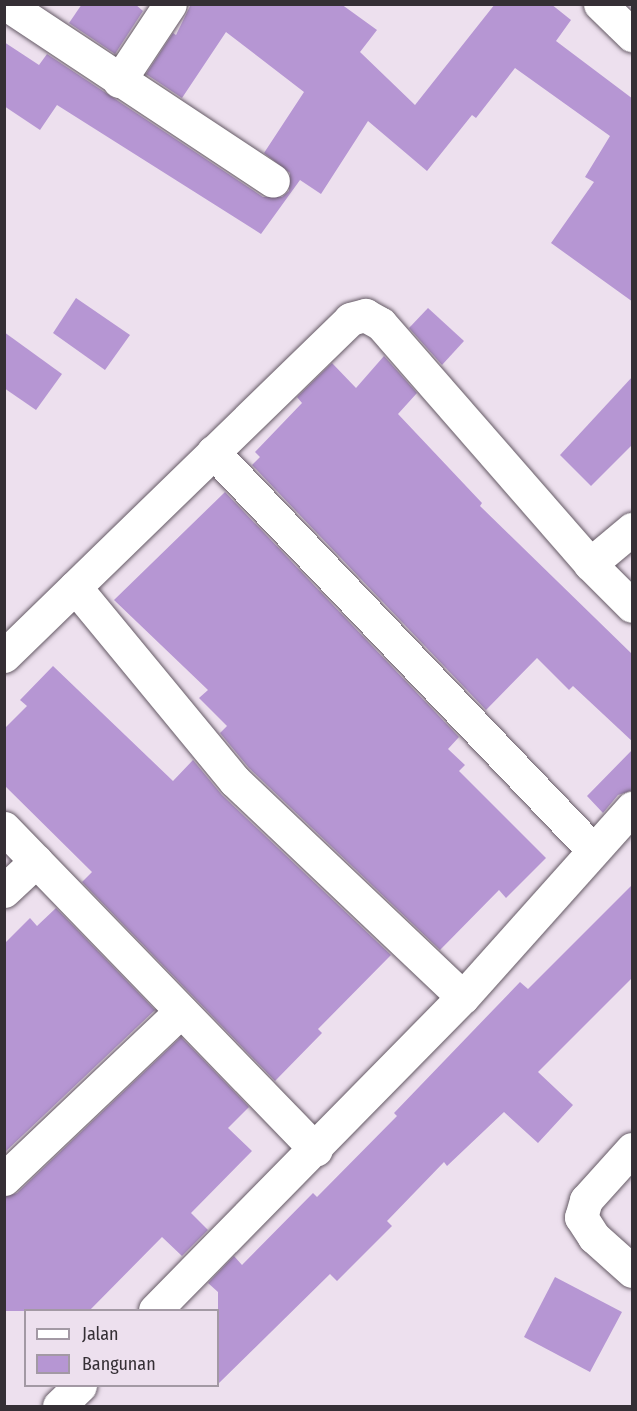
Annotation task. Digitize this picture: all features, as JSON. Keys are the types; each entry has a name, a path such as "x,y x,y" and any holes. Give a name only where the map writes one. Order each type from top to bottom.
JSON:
{"street":[{"path":"6,4 119,81 162,105 273,181"},
{"path":"119,81 170,4"},
{"path":"600,4 633,35"},
{"path":"4,656 350,319 365,315 381,324 590,564 633,606"},
{"path":"213,452 592,849"},
{"path":"590,564 633,529"},
{"path":"75,587 235,781 463,997"},
{"path":"157,1309 316,1150 463,997 592,849 633,808"},
{"path":"4,828 316,1150"},
{"path":"4,891 36,861"},
{"path":"4,1179 181,1011"},
{"path":"633,1149 586,1200 581,1217 594,1237 633,1271"},
{"path":"59,1407 79,1387"}],"building":[{"path":"82,4 135,4 143,11 115,54 69,23"},
{"path":"191,4 341,4 377,30 360,52 415,105 495,4 551,4 571,20 556,41 633,99 633,302 551,243 594,182 585,177 610,136 515,68 476,118 472,115 427,171 368,121 321,194 300,180 261,234 57,105 40,130 4,106 4,42 39,65 47,54 263,197 282,197 289,191 290,173 264,153 304,92 226,32 182,98 146,74 173,33 176,35"},
{"path":"76,298 130,335 105,370 53,333"},
{"path":"428,308 464,341 442,365 409,328"},
{"path":"4,332 62,374 36,410 4,388"},
{"path":"384,356 417,393 398,414 482,503 480,506 633,655 633,742 573,686 569,690 537,658 486,710 252,465 260,457 255,452 302,403 297,397 332,363 356,388"},
{"path":"633,376 633,444 591,486 560,455"},
{"path":"225,492 459,737 448,749 465,765 459,771 546,858 506,898 499,890 440,950 249,768 220,733 227,726 199,698 208,690 114,600"},
{"path":"53,666 173,781 193,760 222,795 391,955 318,1029 322,1033 275,1081 82,882 92,872 4,785 4,729 27,706 20,700"},
{"path":"633,749 633,790 618,795 603,813 587,796"},
{"path":"633,884 633,977 538,1072 573,1105 538,1143 504,1112 447,1166 444,1162 387,1221 392,1226 337,1281 330,1274 219,1383 218,1292 208,1283 234,1256 242,1265 313,1193 317,1197 397,1116 394,1113 520,982 528,989"},
{"path":"56,908 155,1010 4,1153 4,944 30,918 37,926"},
{"path":"181,1037 249,1107 228,1128 252,1151 191,1213 208,1230 182,1256 162,1237 91,1309 4,1311 4,1197 17,1193"},
{"path":"555,1277 622,1312 590,1372 524,1337"}]}
